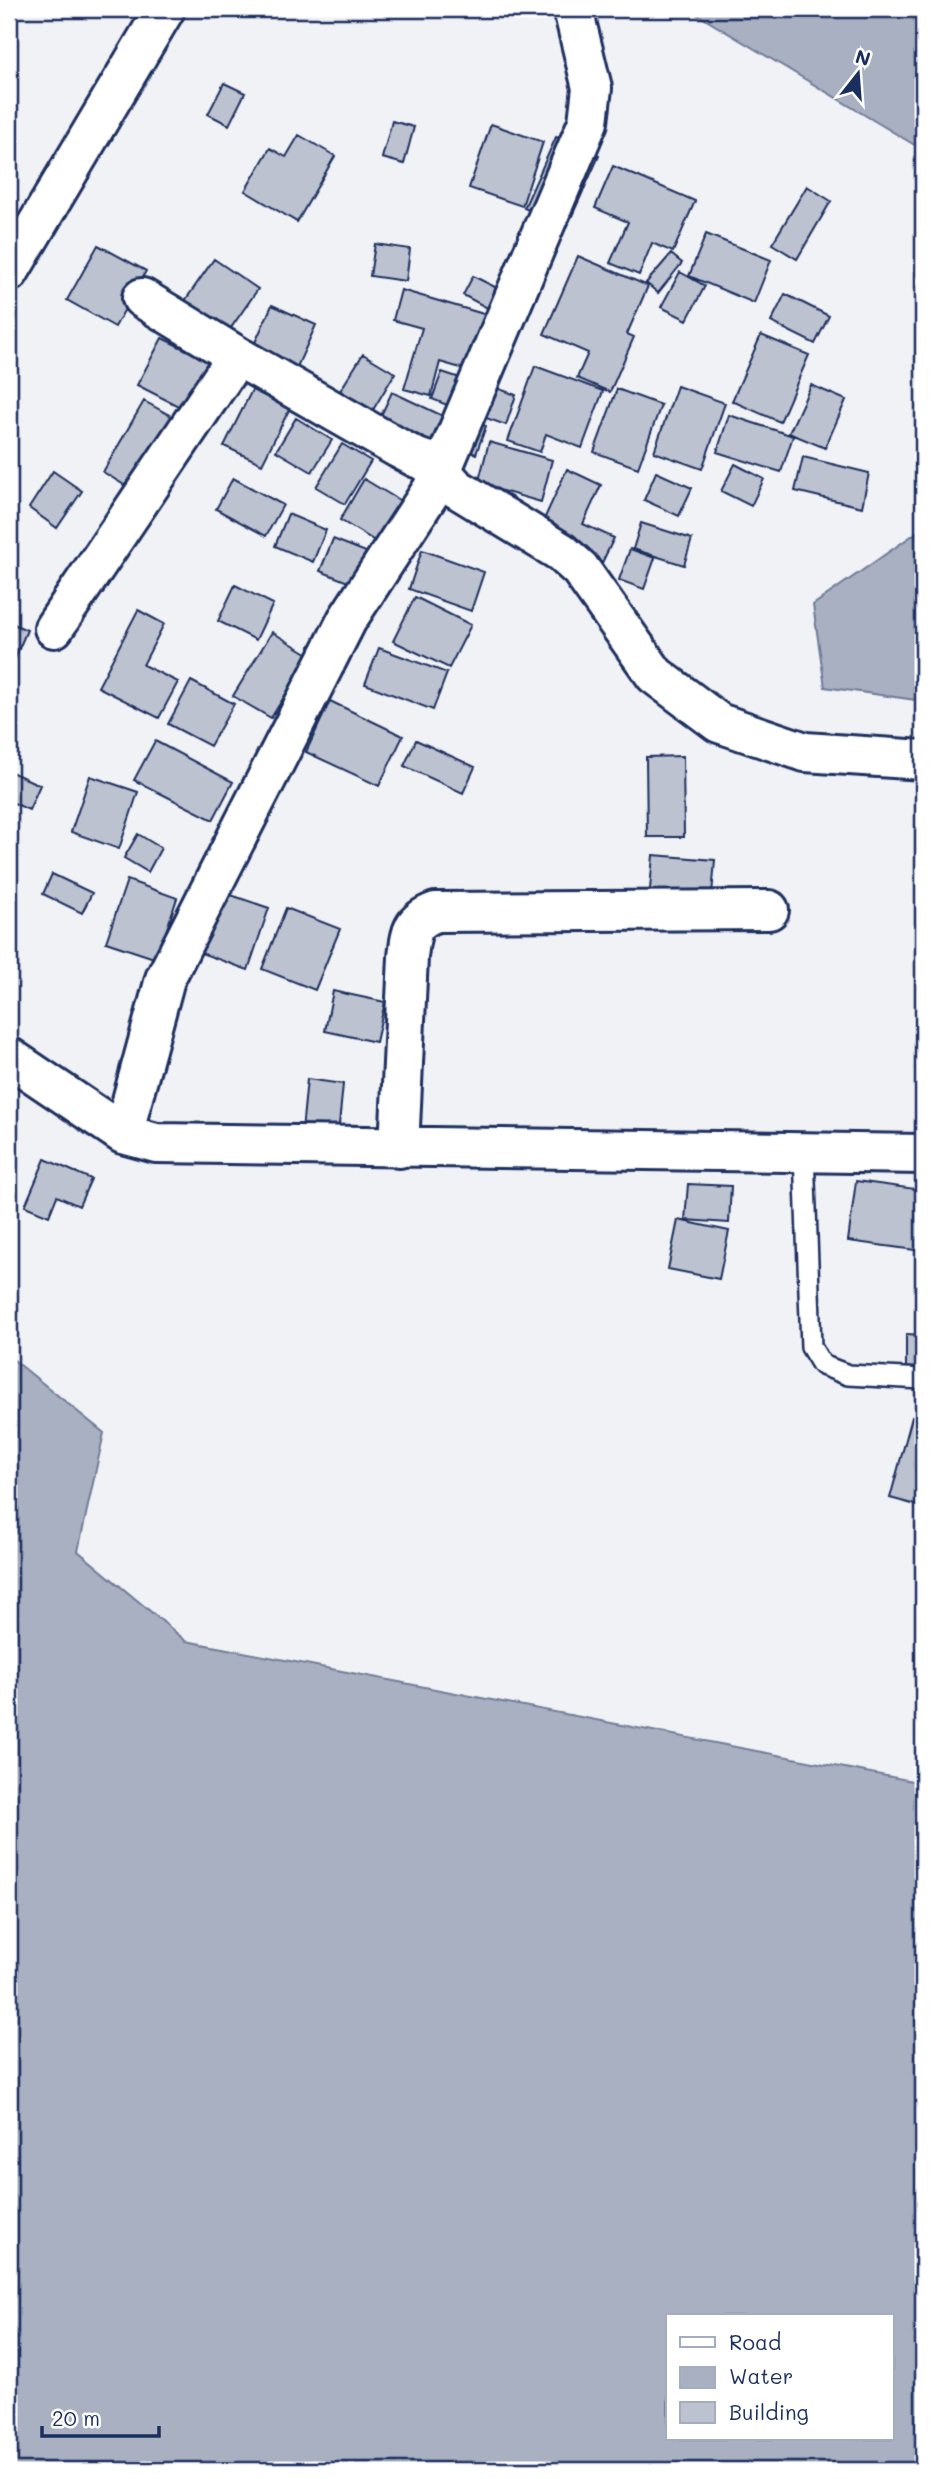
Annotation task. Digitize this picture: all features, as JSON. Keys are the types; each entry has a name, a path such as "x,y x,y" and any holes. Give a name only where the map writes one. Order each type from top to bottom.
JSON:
{"street":[{"path":"9,272 165,9"},
{"path":"123,1134 165,979 347,620 445,472 588,122 592,88 573,9"},
{"path":"142,298 237,356 445,472 456,488 561,552 580,569 655,675 719,723 805,752 923,760"},
{"path":"54,628 237,356"},
{"path":"399,1148 408,957 411,933 421,918 436,912 769,909"},
{"path":"9,1057 123,1134 156,1143 923,1154"}],"lane":[{"path":"804,1153 811,1347 822,1366 848,1375 923,1379"}],"water":[{"path":"688,9 923,9 923,150"},
{"path":"923,528 923,701 825,687 813,605"},
{"path":"9,1356 104,1433 78,1551 186,1641 923,1783 923,2470 9,2470"}],"building":[{"path":"224,83 245,93 229,125 208,114"},
{"path":"392,121 414,127 404,164 382,158"},
{"path":"491,124 543,142 522,206 469,188"},
{"path":"299,135 335,156 297,222 245,191 270,148 286,157"},
{"path":"556,137 599,156 567,227 524,208"},
{"path":"613,166 695,201 673,252 652,243 639,275 610,263 628,222 595,208"},
{"path":"807,186 831,201 797,259 772,244"},
{"path":"706,234 771,260 754,303 689,276"},
{"path":"375,244 410,249 406,281 370,276"},
{"path":"98,245 146,271 115,327 67,300"},
{"path":"671,254 682,263 658,293 646,283"},
{"path":"578,256 648,286 627,334 634,337 610,392 577,378 588,353 544,334"},
{"path":"214,259 258,289 226,335 182,305"},
{"path":"680,272 705,286 687,320 661,307"},
{"path":"473,276 505,292 495,312 463,295"},
{"path":"401,290 487,315 471,371 440,362 431,396 404,389 422,328 393,320"},
{"path":"785,294 829,316 815,344 771,322"},
{"path":"272,305 316,325 297,367 253,347"},
{"path":"761,335 809,355 780,422 732,401"},
{"path":"162,338 209,361 184,409 137,385"},
{"path":"363,354 395,373 373,410 340,391"},
{"path":"535,366 603,391 582,448 546,434 540,452 508,441"},
{"path":"442,372 472,382 462,411 432,399"},
{"path":"811,385 846,400 825,448 789,433"},
{"path":"677,386 725,403 702,469 654,452"},
{"path":"494,387 516,395 506,425 483,417"},
{"path":"617,389 661,405 638,468 594,452"},
{"path":"252,390 290,408 262,464 224,446"},
{"path":"392,392 443,416 427,451 376,426"},
{"path":"144,401 180,421 139,494 103,472"},
{"path":"456,415 486,426 476,454 446,443"},
{"path":"729,415 793,436 781,472 717,452"},
{"path":"296,418 332,440 312,472 276,451"},
{"path":"489,442 552,460 541,502 478,484"},
{"path":"342,444 371,461 345,504 316,487"},
{"path":"803,457 869,473 862,507 795,491"},
{"path":"735,464 764,479 751,506 721,491"},
{"path":"567,469 601,485 583,524 614,538 600,567 536,537"},
{"path":"53,471 82,491 57,528 29,508"},
{"path":"656,472 692,488 679,516 644,500"},
{"path":"233,478 283,505 266,536 216,509"},
{"path":"364,479 409,506 385,547 340,520"},
{"path":"288,514 326,530 313,562 275,546"},
{"path":"641,523 692,539 684,565 633,549"},
{"path":"333,539 371,554 358,586 320,571"},
{"path":"630,549 655,558 644,589 619,580"},
{"path":"422,550 484,572 471,611 409,589"},
{"path":"235,585 273,604 256,640 218,621"},
{"path":"415,597 471,625 449,668 393,641"},
{"path":"138,610 164,624 143,665 178,682 159,718 98,687"},
{"path":"9,622 27,630 9,672"},
{"path":"272,632 310,655 271,718 233,696"},
{"path":"379,648 447,673 433,710 365,684"},
{"path":"191,681 234,704 210,746 168,724"},
{"path":"330,701 403,736 379,786 306,752"},
{"path":"416,740 475,767 463,793 404,766"},
{"path":"155,741 233,782 213,820 134,780"},
{"path":"683,756 684,837 647,837 646,757"},
{"path":"9,771 40,785 29,810 9,801"},
{"path":"90,776 138,792 119,849 71,832"},
{"path":"138,834 161,848 148,872 124,858"},
{"path":"653,855 715,860 710,917 648,912"},
{"path":"52,874 92,893 82,913 43,894"},
{"path":"127,880 177,898 157,959 106,942"},
{"path":"219,891 269,908 248,970 198,952"},
{"path":"286,908 340,929 315,990 262,969"},
{"path":"333,991 385,1002 376,1042 325,1031"},
{"path":"307,1079 343,1084 337,1145 301,1141"},
{"path":"45,1159 91,1179 79,1206 57,1196 49,1216 25,1206"},
{"path":"856,1181 923,1190 923,1251 848,1241"},
{"path":"688,1184 731,1186 729,1223 685,1220"},
{"path":"678,1220 729,1231 719,1279 668,1269"},
{"path":"906,1334 923,1335 923,1369 906,1369"},
{"path":"912,1417 923,1420 923,1507 890,1498"}]}
